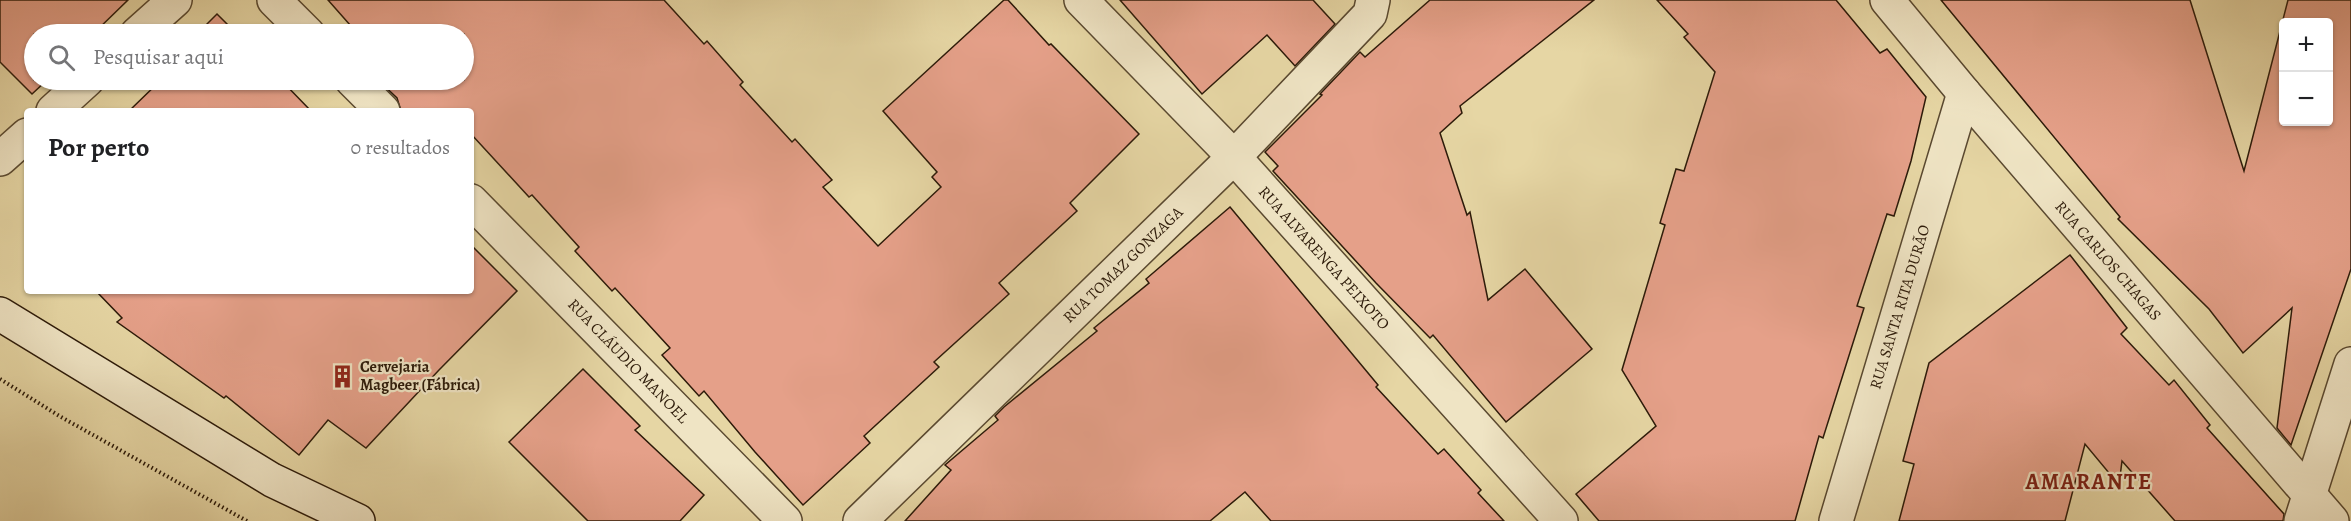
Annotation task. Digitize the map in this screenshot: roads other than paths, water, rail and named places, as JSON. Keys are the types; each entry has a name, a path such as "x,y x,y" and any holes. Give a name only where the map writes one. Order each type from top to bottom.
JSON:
{"street":[{"path":"148,24 175,0"},
{"path":"274,0 298,24"},
{"name":"RUA ALVARENGA PEIXOTO","path":"1081,0 1234,157 1561,521"},
{"name":"RUA TOMAZ GONZAGA","path":"860,521 1234,157 1370,14 1373,0"},
{"name":"RUA CARLOS CHAGAS","path":"1887,0 2305,508 2332,521"},
{"path":"56,108 76,90"},
{"path":"362,90 380,108"},
{"name":"RUA SANTA RITA DURÃO","path":"1836,521 1964,93"},
{"path":"0,159 24,138"},
{"name":"RUA CLÁUDIO MANOEL","path":"474,204 785,521"},
{"path":"0,315 272,480 358,521"},
{"path":"2305,508 2351,364"}],"place":[{"name":"Cervejaria Magbeer (Fábrica)","path":"342,376"}],"district":[{"name":"AMARANTE","path":"2089,482"}]}
